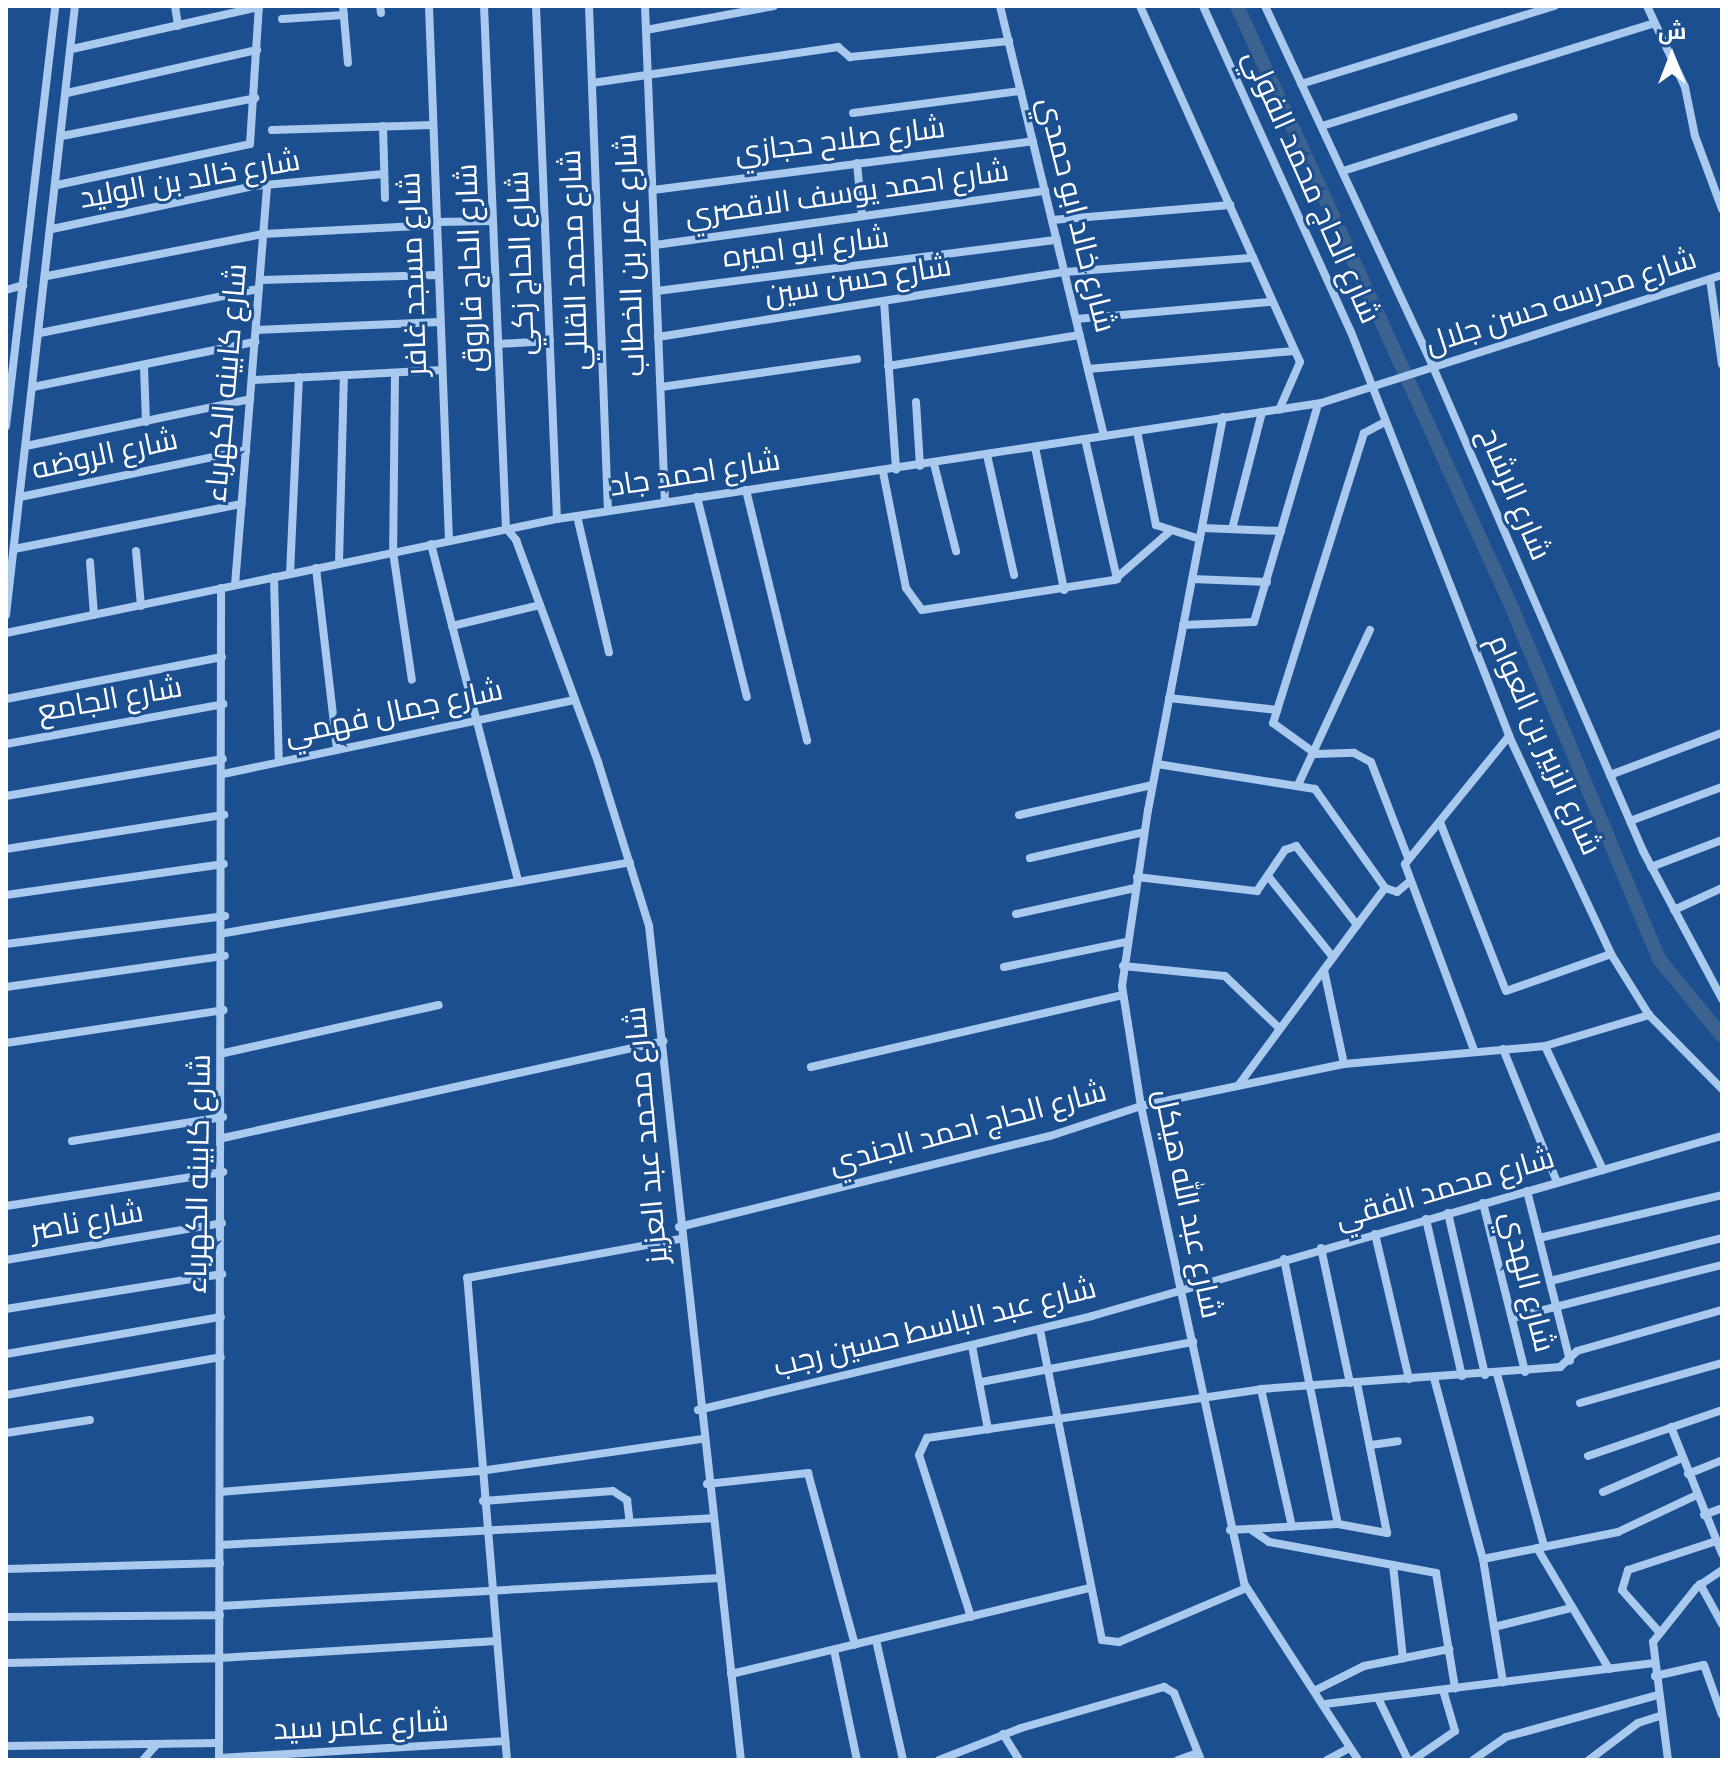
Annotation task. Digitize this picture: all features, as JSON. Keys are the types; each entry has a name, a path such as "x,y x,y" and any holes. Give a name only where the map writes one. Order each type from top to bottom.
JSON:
{"street":[{"path":"6,426 55,6"},
{"path":"6,615 47,276 75,6"},
{"path":"175,6 178,26"},
{"path":"219,6 221,16"},
{"name":"شارع مسجد غافر","path":"429,6 449,540"},
{"name":"شارع الحاج فاروق","path":"484,6 506,528"},
{"name":"شارع الحاج زكي","path":"536,6 557,519"},
{"name":"شارع محمد القللي","path":"589,6 608,511"},
{"name":"شارع عمر بن الخطاب","path":"645,6 665,503"},
{"path":"646,30 774,6"},
{"name":"شارع خالد ابو حمدي","path":"1000,6 1104,436"},
{"path":"1140,6 1294,351 1300,372 1279,410"},
{"name":"شارع الحاج محمد الفولي","path":"1203,6 1374,390"},
{"name":"شارع الرشاح","path":"1265,6 1433,367 1651,867 1722,999"},
{"path":"1301,84 1555,6"},
{"path":"1647,6 1685,87 1722,209"},
{"path":"57,185 250,144 259,7 72,49"},
{"path":"282,19 343,11 348,63"},
{"path":"1322,126 1654,23"},
{"path":"592,83 648,78 838,47 850,57 1009,41"},
{"path":"67,93 257,50"},
{"path":"853,113 1021,91"},
{"path":"62,136 255,98"},
{"path":"1343,171 1514,117"},
{"path":"272,130 433,125"},
{"path":"383,126 385,198"},
{"name":"شارع صلاح حجازي","path":"653,190 1033,141"},
{"path":"857,163 862,216"},
{"name":"شارع خالد بن الوليد","path":"52,229 267,185 383,174"},
{"name":"شارع كابينه الكهرباء","path":"235,585 267,185"},
{"name":"شارع احمد يوسف الاقصري","path":"655,245 1045,191"},
{"path":"1052,220 1230,205"},
{"path":"47,276 263,234 493,221"},
{"name":"شارع ابو اميره","path":"657,291 1057,240"},
{"name":"شارع حسن سين","path":"658,337 1065,272 1253,258"},
{"path":"40,333 259,284 439,275"},
{"name":"شارع مدرسه حسن جلال","path":"1393,383 1433,367 1722,275"},
{"path":"1710,279 1722,364"},
{"path":"6,290 23,285"},
{"path":"884,301 896,470"},
{"path":"1076,319 1272,302"},
{"path":"256,330 440,322"},
{"path":"888,366 1080,335"},
{"path":"6,342 17,339"},
{"path":"498,344 550,341"},
{"path":"33,387 255,342"},
{"path":"1088,369 1294,351"},
{"path":"661,387 857,359"},
{"path":"144,366 146,422"},
{"path":"252,380 442,370"},
{"path":"395,373 393,552 412,680"},
{"path":"339,563 344,375"},
{"path":"290,574 299,377"},
{"name":"شارع احمد جاد","path":"6,633 506,528 1318,404 1393,383"},
{"name":"شارع الزبير بن العوام","path":"1374,390 1509,736 1611,954 1649,1015 1722,1089"},
{"path":"26,446 250,399"},
{"path":"916,402 920,466"},
{"path":"1183,625 1252,624 1318,404"},
{"path":"1232,529 1262,412"},
{"name":"شارع عبد الله هيكل","path":"1223,417 1152,785 1126,942 1123,995 1141,1106 1182,1287 1230,1530 1246,1588 1316,1690 1358,1760"},
{"path":"1385,422 1364,433 1277,710 1275,727 1316,754 1354,753 1371,762 1408,858 1409,882 1474,1050"},
{"path":"1137,431 1154,521 1168,533 1200,539"},
{"path":"1085,439 1117,579"},
{"path":"1035,447 1064,590"},
{"name":"شارع الروضه","path":"20,497 246,450"},
{"path":"987,455 1014,575"},
{"path":"934,464 956,551"},
{"path":"883,472 906,588 922,610 1064,590 1117,579 1168,533"},
{"path":"746,490 807,741"},
{"path":"697,497 747,697"},
{"path":"14,549 242,504"},
{"path":"577,516 609,652"},
{"name":"شارع محمد عبد العزيز","path":"506,528 540,605 630,862 649,926 698,1410 741,1760"},
{"path":"1202,528 1281,531"},
{"path":"431,544 518,881"},
{"path":"136,551 141,606"},
{"path":"90,562 94,615"},
{"path":"316,568 337,750"},
{"path":"274,577 279,762"},
{"path":"1192,579 1267,582"},
{"name":"شارع كابينه الكهرباء","path":"219,1759 225,956 221,588"},
{"path":"452,626 540,605"},
{"path":"1298,785 1316,754 1370,630"},
{"path":"6,699 222,657"},
{"path":"1169,698 1277,710"},
{"name":"شارع جمال فهمي","path":"223,774 574,700"},
{"name":"شارع الجامع","path":"6,744 223,704"},
{"path":"1610,775 1722,733"},
{"path":"1408,858 1509,736"},
{"path":"6,796 223,759"},
{"path":"1157,764 1298,785 1322,795 1385,888 1397,892 1409,882"},
{"path":"1019,815 1152,785"},
{"path":"1630,821 1722,787"},
{"path":"6,849 224,815"},
{"path":"1440,822 1506,991 1611,954"},
{"path":"1030,858 1144,832"},
{"path":"1651,867 1722,840"},
{"path":"1137,877 1257,891 1285,850 1299,847 1357,925"},
{"path":"225,933 630,862"},
{"path":"6,895 224,864"},
{"path":"1268,876 1333,957"},
{"path":"1016,914 1135,888"},
{"path":"1238,1086 1385,888"},
{"path":"1674,910 1722,888"},
{"path":"6,944 225,916"},
{"path":"1004,967 1126,942"},
{"path":"6,987 225,956"},
{"path":"1123,966 1225,976 1280,1029"},
{"path":"1324,970 1344,1064"},
{"path":"811,1067 1123,995"},
{"path":"224,1053 439,1005"},
{"path":"6,1043 224,1010"},
{"name":"شارع الحاج احمد الجندي","path":"679,1227 1050,1136 1141,1106 1344,1064 1545,1046 1649,1015"},
{"path":"223,1138 663,1041"},
{"path":"1545,1046 1603,1170"},
{"path":"1503,1049 1557,1182"},
{"path":"72,1141 223,1117"},
{"name":"شارع محمد الفقي","path":"1182,1287 1722,1136"},
{"path":"6,1206 223,1172"},
{"path":"1527,1191 1570,1361"},
{"path":"1539,1238 1722,1195"},
{"name":"شارع الهدي","path":"1483,1203 1525,1372"},
{"path":"1448,1213 1485,1375"},
{"path":"1426,1219 1462,1376"},
{"name":"شارع ناصر","path":"6,1260 222,1223"},
{"path":"1375,1234 1409,1379"},
{"path":"1550,1281 1722,1238"},
{"path":"507,1760 480,1471 467,1278 680,1239"},
{"path":"1230,1530 1338,1524 1387,1533 1371,1445 1321,1248"},
{"path":"1284,1259 1338,1524"},
{"path":"1512,1318 1557,1310 1722,1265"},
{"path":"6,1309 222,1274"},
{"name":"شارع عبد الباسط حسين رجب","path":"698,1410 1040,1330 1182,1287"},
{"path":"971,1617 918,1448 927,1438 1261,1389 1525,1372 1570,1361 1577,1351 1722,1310"},
{"path":"6,1354 221,1317"},
{"path":"1040,1330 1099,1635 1111,1643 1246,1588"},
{"path":"981,1382 1193,1342"},
{"path":"972,1346 988,1429"},
{"path":"6,1395 221,1357"},
{"path":"1580,1403 1722,1363"},
{"path":"1497,1374 1541,1547 1571,1608 1609,1669"},
{"path":"1434,1378 1483,1559 1503,1682"},
{"path":"1261,1389 1292,1527"},
{"path":"1588,1456 1722,1410"},
{"path":"6,1433 90,1420"},
{"path":"1671,1427 1695,1496 1722,1554"},
{"path":"220,1492 480,1471 703,1439"},
{"path":"1371,1445 1398,1441"},
{"path":"1603,1492 1682,1458"},
{"path":"1688,1474 1722,1460"},
{"path":"707,1484 808,1473 855,1645"},
{"path":"483,1501 613,1491 627,1500 630,1523"},
{"path":"1483,1559 1618,1532 1695,1496"},
{"path":"1704,1515 1722,1508"},
{"path":"220,1545 486,1533 712,1518"},
{"path":"1250,1529 1269,1542 1436,1573 1455,1688"},
{"path":"1660,1633 1622,1590 1628,1571 1716,1541"},
{"path":"6,1569 220,1563"},
{"path":"1393,1565 1403,1658"},
{"path":"1668,1760 1659,1716 1654,1663 1660,1633 1700,1584 1722,1570"},
{"path":"6,1617 220,1610 491,1588 720,1578"},
{"path":"1700,1584 1722,1624"},
{"path":"731,1674 1088,1588"},
{"path":"1494,1627 1571,1608"},
{"path":"876,1640 903,1760"},
{"path":"6,1663 220,1658 496,1641"},
{"path":"1316,1690 1364,1666 1449,1649"},
{"path":"834,1650 857,1760"},
{"path":"1325,1704 1654,1663"},
{"path":"1655,1676 1704,1665 1722,1715"},
{"path":"939,1760 1003,1734 1168,1687 1199,1757 1178,1760"},
{"path":"1378,1698 1410,1760 1455,1731 1443,1690"},
{"path":"1473,1760 1506,1737 1657,1695"},
{"path":"1589,1760 1600,1758 1638,1723 1659,1716"},
{"path":"1003,1734 1019,1760"},
{"name":"شارع عامر سيد","path":"219,1759 505,1741"},
{"path":"6,1746 219,1743"},
{"path":"143,1760 156,1745"},
{"path":"1327,1760 1350,1748"}],"waterway":[{"path":"1237,6 1513,610 1659,959 1722,1036"}]}
